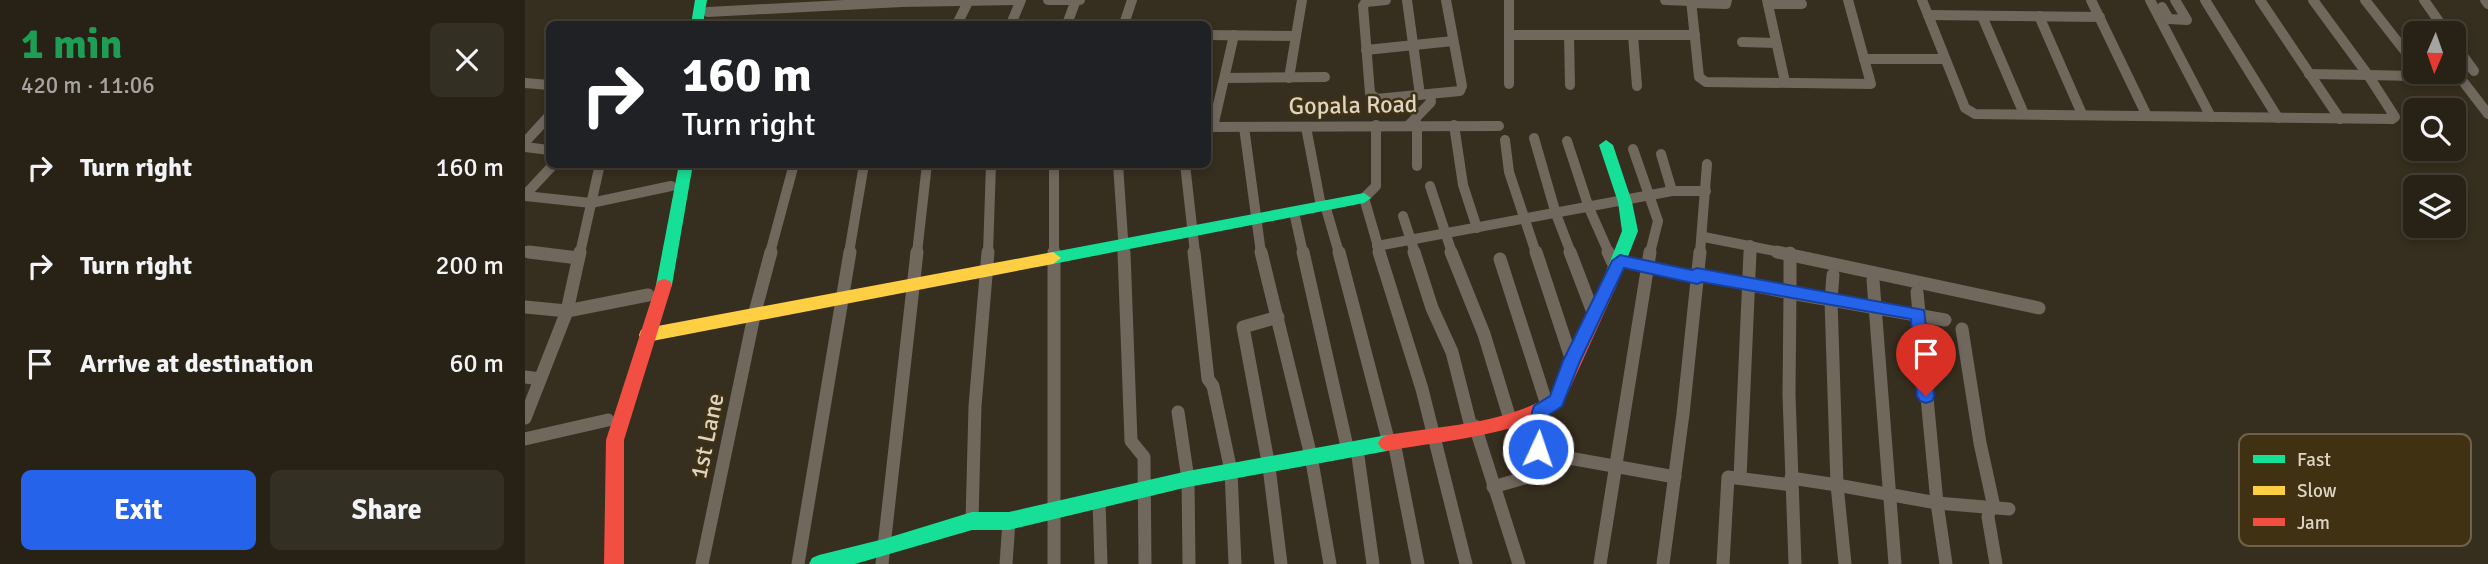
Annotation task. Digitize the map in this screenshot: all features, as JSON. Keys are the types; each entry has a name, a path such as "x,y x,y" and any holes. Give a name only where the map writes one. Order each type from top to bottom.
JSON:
{"street":[{"path":"707,9 903,1 1021,0 1011,21"},
{"path":"1048,0 1078,0 1068,21"},
{"path":"1125,21 1132,0"},
{"path":"1289,78 1302,0"},
{"path":"1386,0 1367,1 1363,6 1372,98 1453,93 1461,88 1446,0"},
{"path":"1407,0 1421,95 1431,102 1413,125 1417,166"},
{"path":"1509,0 1509,84"},
{"path":"1665,0 1726,4 1727,0"},
{"path":"1692,1 1699,76 1702,80 1710,83 1871,84 1848,0"},
{"path":"1922,0 1968,112 2340,120 2395,117 2313,0"},
{"path":"2091,0 2147,116"},
{"path":"2157,7 2171,20 2187,20 2175,0"},
{"path":"2205,0 2278,118"},
{"path":"2260,0 2340,120"},
{"path":"2365,0 2403,49"},
{"path":"2424,0 2439,21"},
{"path":"2485,0 2488,4"},
{"path":"958,21 968,2"},
{"path":"1785,82 1776,43 1768,28 1767,2 1802,4"},
{"path":"2157,7 2211,117"},
{"path":"1928,15 2101,18"},
{"path":"1982,16 2024,114"},
{"path":"2039,16 2082,114"},
{"path":"1211,35 1296,36"},
{"path":"1211,124 1234,35"},
{"path":"1509,35 1695,35"},
{"path":"1569,35 1570,85"},
{"path":"1633,35 1637,86"},
{"path":"1366,50 1453,41"},
{"path":"1742,42 1776,43"},
{"path":"1864,59 1944,58"},
{"path":"2466,60 2474,71"},
{"path":"2466,71 2488,71"},
{"path":"2309,74 2403,74"},
{"path":"1225,78 1325,77"},
{"path":"2462,84 2487,113"},
{"path":"527,86 546,85"},
{"path":"546,120 525,145 546,149"},
{"path":"645,327 754,316 1364,198 1376,186 1375,125"},
{"path":"1454,125 1464,185 1477,228"},
{"name":"Gopala Road","path":"1211,127 1499,126"},
{"path":"1244,127 1261,253 1311,456 1330,564"},
{"path":"1306,127 1323,206 1359,318 1392,442 1418,564"},
{"path":"1534,138 1556,214 1594,315"},
{"path":"1505,140 1509,172 1572,361"},
{"path":"1567,141 1589,208 1618,265"},
{"path":"819,564 883,556 972,521 1009,521 1188,479 1269,467 1311,456 1510,419 1544,410 1556,401 1618,265 1630,231 1625,202 1606,145"},
{"path":"1600,564 1646,267 1658,221 1633,149"},
{"path":"1661,154 1672,191"},
{"path":"1664,564 1697,276 1704,237 1707,164"},
{"path":"525,196 550,168"},
{"path":"525,418 568,311 599,168"},
{"path":"614,564 607,469 645,327 648,295 659,255 673,168"},
{"path":"604,564 608,419 645,327 663,293 685,168"},
{"name":"1st Lane","path":"702,564 754,316 793,168"},
{"path":"798,564 863,168"},
{"path":"883,556 927,168"},
{"path":"972,521 975,406 987,270 991,168"},
{"path":"1054,168 1054,564"},
{"path":"1118,168 1131,441 1144,457 1145,564"},
{"path":"1185,168 1208,379 1213,386 1231,471 1235,564"},
{"path":"525,196 591,203 671,186"},
{"path":"1430,186 1444,233 1484,334 1510,419"},
{"path":"1377,246 1625,202 1672,191 1706,191"},
{"path":"1364,198 1434,434 1466,564"},
{"path":"1294,212 1352,450 1373,564"},
{"path":"1403,216 1432,308 1452,352 1473,426 1519,564"},
{"path":"1704,237 1790,253 1931,287 2039,307"},
{"path":"1740,478 1750,245"},
{"path":"525,251 578,257"},
{"path":"1790,253 1791,482 1795,564"},
{"path":"1493,487 1528,477 1539,452 1544,410 1500,259"},
{"path":"1618,265 1646,267 1945,320"},
{"path":"1833,275 1831,300 1837,485 1845,564"},
{"path":"1873,280 1895,564"},
{"path":"1917,292 1937,503 1946,564"},
{"path":"525,307 568,311 648,295"},
{"path":"1278,317 1243,326 1269,467 1281,564"},
{"path":"1962,330 1980,443 1997,508"},
{"path":"525,377 540,379"},
{"path":"1178,412 1188,479 1189,564"},
{"path":"525,439 608,419"},
{"path":"1539,452 1614,468 1675,477"},
{"path":"1723,564 1728,477 1837,485 1937,503 1997,508"},
{"path":"1099,501 1101,564"},
{"path":"1996,564 1988,517 1997,508"},
{"path":"1006,564 1009,521"}],"traffic: fast":[{"path":"698,21 701,0"},
{"path":"1606,145 1625,202 1630,231 1608,287"},
{"path":"664,285 685,168"},
{"path":"1053,258 1364,198"},
{"path":"819,564 884,548 972,521 1009,521 1188,479 1387,443"}],"traffic: slow":[{"path":"647,335 1053,258"}],"traffic: jam":[{"path":"614,564 615,440 664,285"},
{"path":"1387,443 1501,422 1543,409 1556,401 1608,287"}],"route":[{"path":"1538,449 1541,412 1556,401 1620,261 1697,277 1697,274 1919,314 1926,396"}]}
